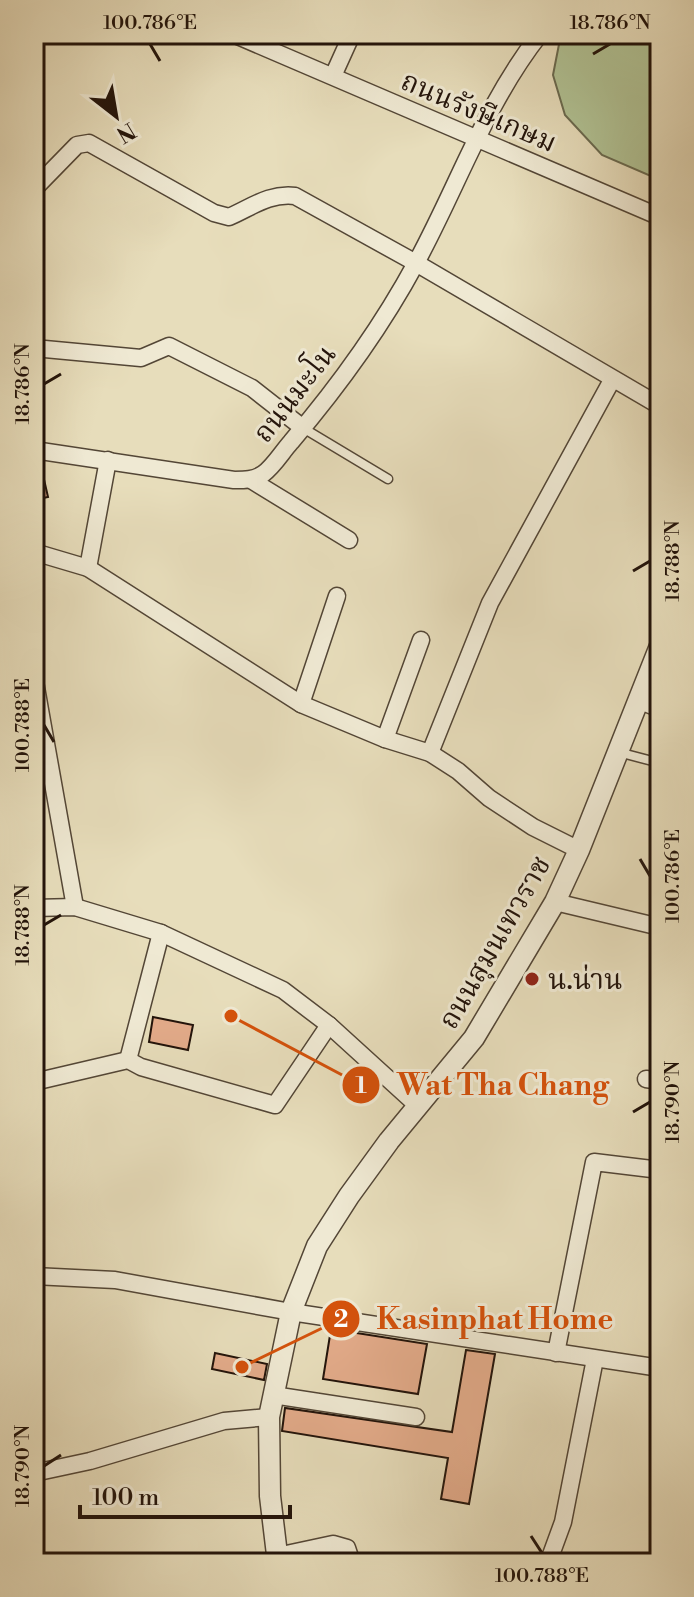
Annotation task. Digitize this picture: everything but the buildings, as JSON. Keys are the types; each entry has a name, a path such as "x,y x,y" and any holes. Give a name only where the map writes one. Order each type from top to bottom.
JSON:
{"street":[{"name":"ถนนรังษีเกษม","path":"233,34 660,217"},
{"path":"333,76 352,34"},
{"name":"ถนนมะโน","path":"34,450 234,480 251,480 265,473 363,347 416,263 474,139 518,62 540,34"},
{"path":"34,189 77,145 89,143 214,213 229,217 279,194 295,196 416,263 612,380 660,403"},
{"path":"34,348 141,358 169,346 252,388 303,428"},
{"path":"430,753 490,603 612,380"},
{"path":"88,568 108,460"},
{"path":"251,480 349,540"},
{"path":"34,552 88,568 301,704 385,739 430,753 533,827 579,850"},
{"path":"301,704 337,596"},
{"path":"385,739 421,640"},
{"name":"ถนนสุมนเทวราช","path":"278,1559 270,1496 269,1417 291,1312 317,1246 349,1196 474,1038 555,902 579,850 660,646"},
{"path":"34,676 38,722 75,907"},
{"path":"638,700 660,709"},
{"path":"555,902 660,927"},
{"path":"34,908 75,907 161,933 283,990 329,1025 418,1106"},
{"path":"128,1060 161,933"},
{"path":"34,1082 128,1060 141,1067 275,1105 329,1025"},
{"path":"556,1353 594,1162 660,1170"},
{"path":"34,1276 115,1280 291,1312 660,1368"},
{"path":"548,1563 563,1522 595,1359"},
{"path":"273,1395 416,1417"},
{"path":"34,1473 90,1461 224,1421 269,1417"},
{"path":"278,1559 333,1544 347,1548 352,1563"}],"lane":[{"path":"303,428 388,479"},
{"path":"617,752 660,763"}],"green space":[{"path":"561,34 660,34 660,180 602,155 565,115 553,75"}],"place":[{"name":"น.น่าน","path":"532,979"},
{"name":"Wat Tha Chang","path":"231,1016"},
{"name":"Kasinphat Home","path":"242,1367"}]}
